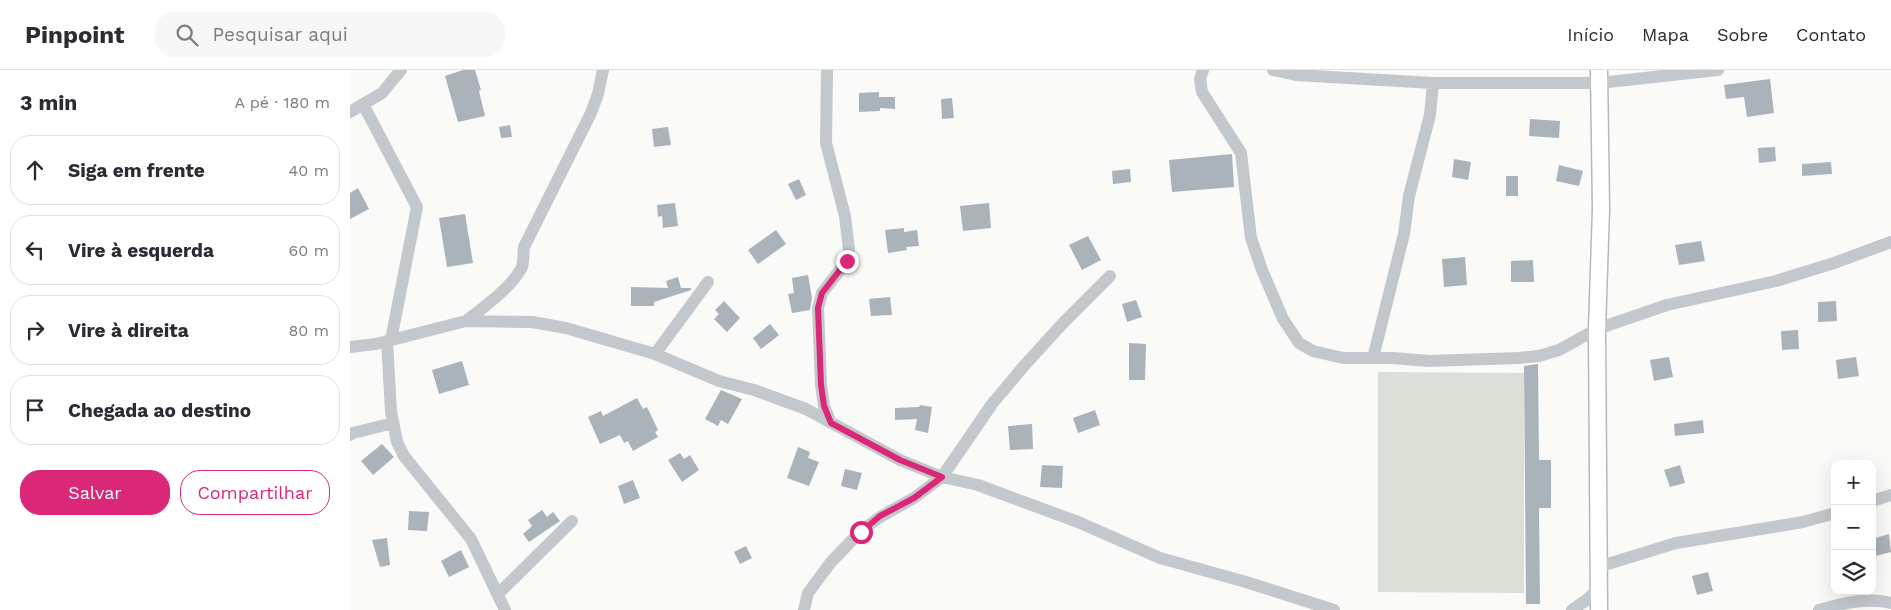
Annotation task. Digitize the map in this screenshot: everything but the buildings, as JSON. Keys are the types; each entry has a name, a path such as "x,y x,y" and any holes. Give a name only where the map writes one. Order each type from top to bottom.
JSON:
{"street":[{"path":"350,112 382,93 401,70"},
{"path":"466,321 509,284 522,266 524,247 591,113 598,94 603,70"},
{"path":"827,70 826,143 845,216 849,250 847,261 822,293 818,308 821,385 824,406 831,423"},
{"path":"1203,70 1200,79 1202,92 1241,153 1251,238 1262,270 1283,319 1299,342 1313,351 1343,358 1429,361 1539,356 1559,350 1596,329 1667,304 1776,281 1834,263 1891,242"},
{"path":"1273,70 1296,74 1433,83 1718,70"},
{"path":"1599,76 1601,209 1596,329 1599,610"},
{"path":"1373,358 1404,234 1409,196 1430,116 1433,83"},
{"path":"363,104 417,207 389,341 393,423 396,442 404,456 471,539 505,610"},
{"path":"804,610 808,593 831,562 880,516 914,498 942,477 992,404 1022,367 1110,276"},
{"path":"655,354 708,282"},
{"path":"350,347 389,341 466,321 532,322 566,328 655,354 719,381 754,390 806,409 900,460 942,477 978,486 1069,519 1160,558 1246,582 1334,610"},
{"path":"350,435 393,423"},
{"path":"1876,500 1891,495"},
{"path":"1598,567 1676,543 1803,522 1831,514"},
{"path":"498,594 572,522"},
{"path":"1572,610 1586,602 1599,589"},
{"path":"1819,610 1861,600 1891,602"}],"shaded area":[{"path":"1378,372 1524,373 1524,593 1378,592"}],"route":[{"path":"847,261 822,293 818,308 821,385 824,406 831,423 900,460 942,477 914,498 880,516 861,532"}]}
